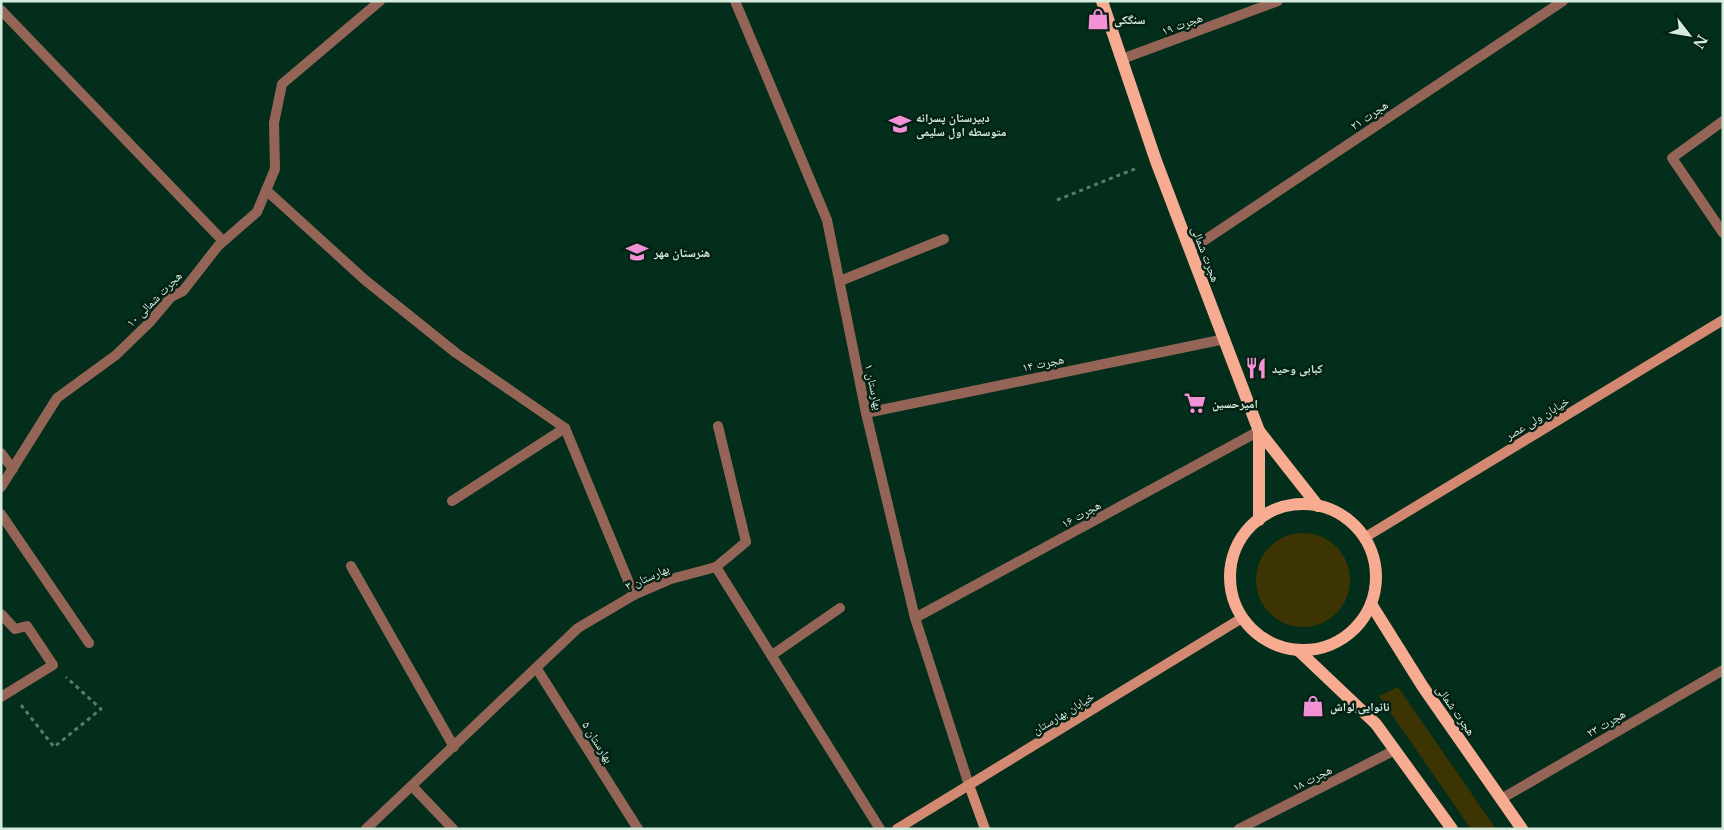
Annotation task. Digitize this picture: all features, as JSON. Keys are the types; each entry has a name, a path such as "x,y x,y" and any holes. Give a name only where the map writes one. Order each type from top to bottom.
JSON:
{"main road":[{"name":"هجرت شمالی","path":"1102,1 1156,161 1259,431 1259,520"},
{"name":"خیابان ولی عصر","path":"1364,538 1723,320"},
{"path":"1259,431 1318,506"},
{"path":"1303,504 1318,506 1336,512 1352,523 1364,538 1374,558 1376,582 1371,604 1360,624 1343,639 1322,648 1299,651 1277,646 1257,635 1242,618 1233,598 1230,576 1232,562 1244,535 1259,520 1272,511 1287,506 1303,504"},
{"name":"هجرت شمالی","path":"1371,604 1423,687 1522,829"},
{"name":"خیابان بهارستان","path":"897,829 1242,618"},
{"path":"1299,651 1376,724 1452,829"},
{"path":"969,785 985,829"}],"street":[{"name":"هجرت شمالی ۱۰","path":"1,488 57,398 122,348 149,323 171,297 183,291 223,241 257,212 275,169 274,123 282,84 380,1"},
{"name":"بهارستان ۱","path":"735,1 827,220 866,412 914,618 969,785"},
{"name":"هجرت ۱۹","path":"1122,59 1278,1"},
{"name":"هجرت ۲۱","path":"1190,250 1562,1"},
{"path":"1,10 223,241"},
{"path":"1723,121 1672,158 1723,233"},
{"path":"266,190 365,280 456,353 565,428 634,595"},
{"path":"840,281 944,239"},
{"name":"هجرت ۱۴","path":"866,412 1225,339"},
{"path":"718,426 746,542 716,567 880,829"},
{"path":"452,501 565,428"},
{"name":"هجرت ۱۶","path":"914,618 1259,431"},
{"path":"1,454 13,469"},
{"path":"1,514 89,643"},
{"path":"351,566 454,747"},
{"name":"بهارستان ۳","path":"366,829 578,628 634,595 670,579 716,567"},
{"path":"772,655 840,608"},
{"path":"1,614 15,629 27,626 53,665 6,694"},
{"name":"بهارستان ۵","path":"537,668 638,829"},
{"name":"هجرت ۲۳","path":"1501,799 1723,670"},
{"name":"هجرت ۱۸","path":"1239,829 1395,750"},
{"path":"412,786 453,829"}],"path":[{"path":"1058,200 1156,161"},
{"path":"6,694 54,747 101,709 53,665"}],"shaded area":[{"path":"1303,533 1321,537 1336,547 1346,562 1350,580 1346,598 1336,613 1321,623 1303,627 1285,623 1270,613 1260,598 1256,580 1260,562 1270,547 1285,537"},
{"path":"1398,687 1496,829 1471,829 1379,696"}],"place":[{"name":"سنگکی","path":"1098,19"},
{"name":"دبیرستان پسرانه متوسطه اول سلیمی","path":"900,124"},
{"name":"هنرستان مهر","path":"637,252"},
{"name":"کبابی وحید","path":"1256,368"},
{"name":"امیرحسین","path":"1195,403"},
{"name":"نانوایی لواش","path":"1313,706"}]}
